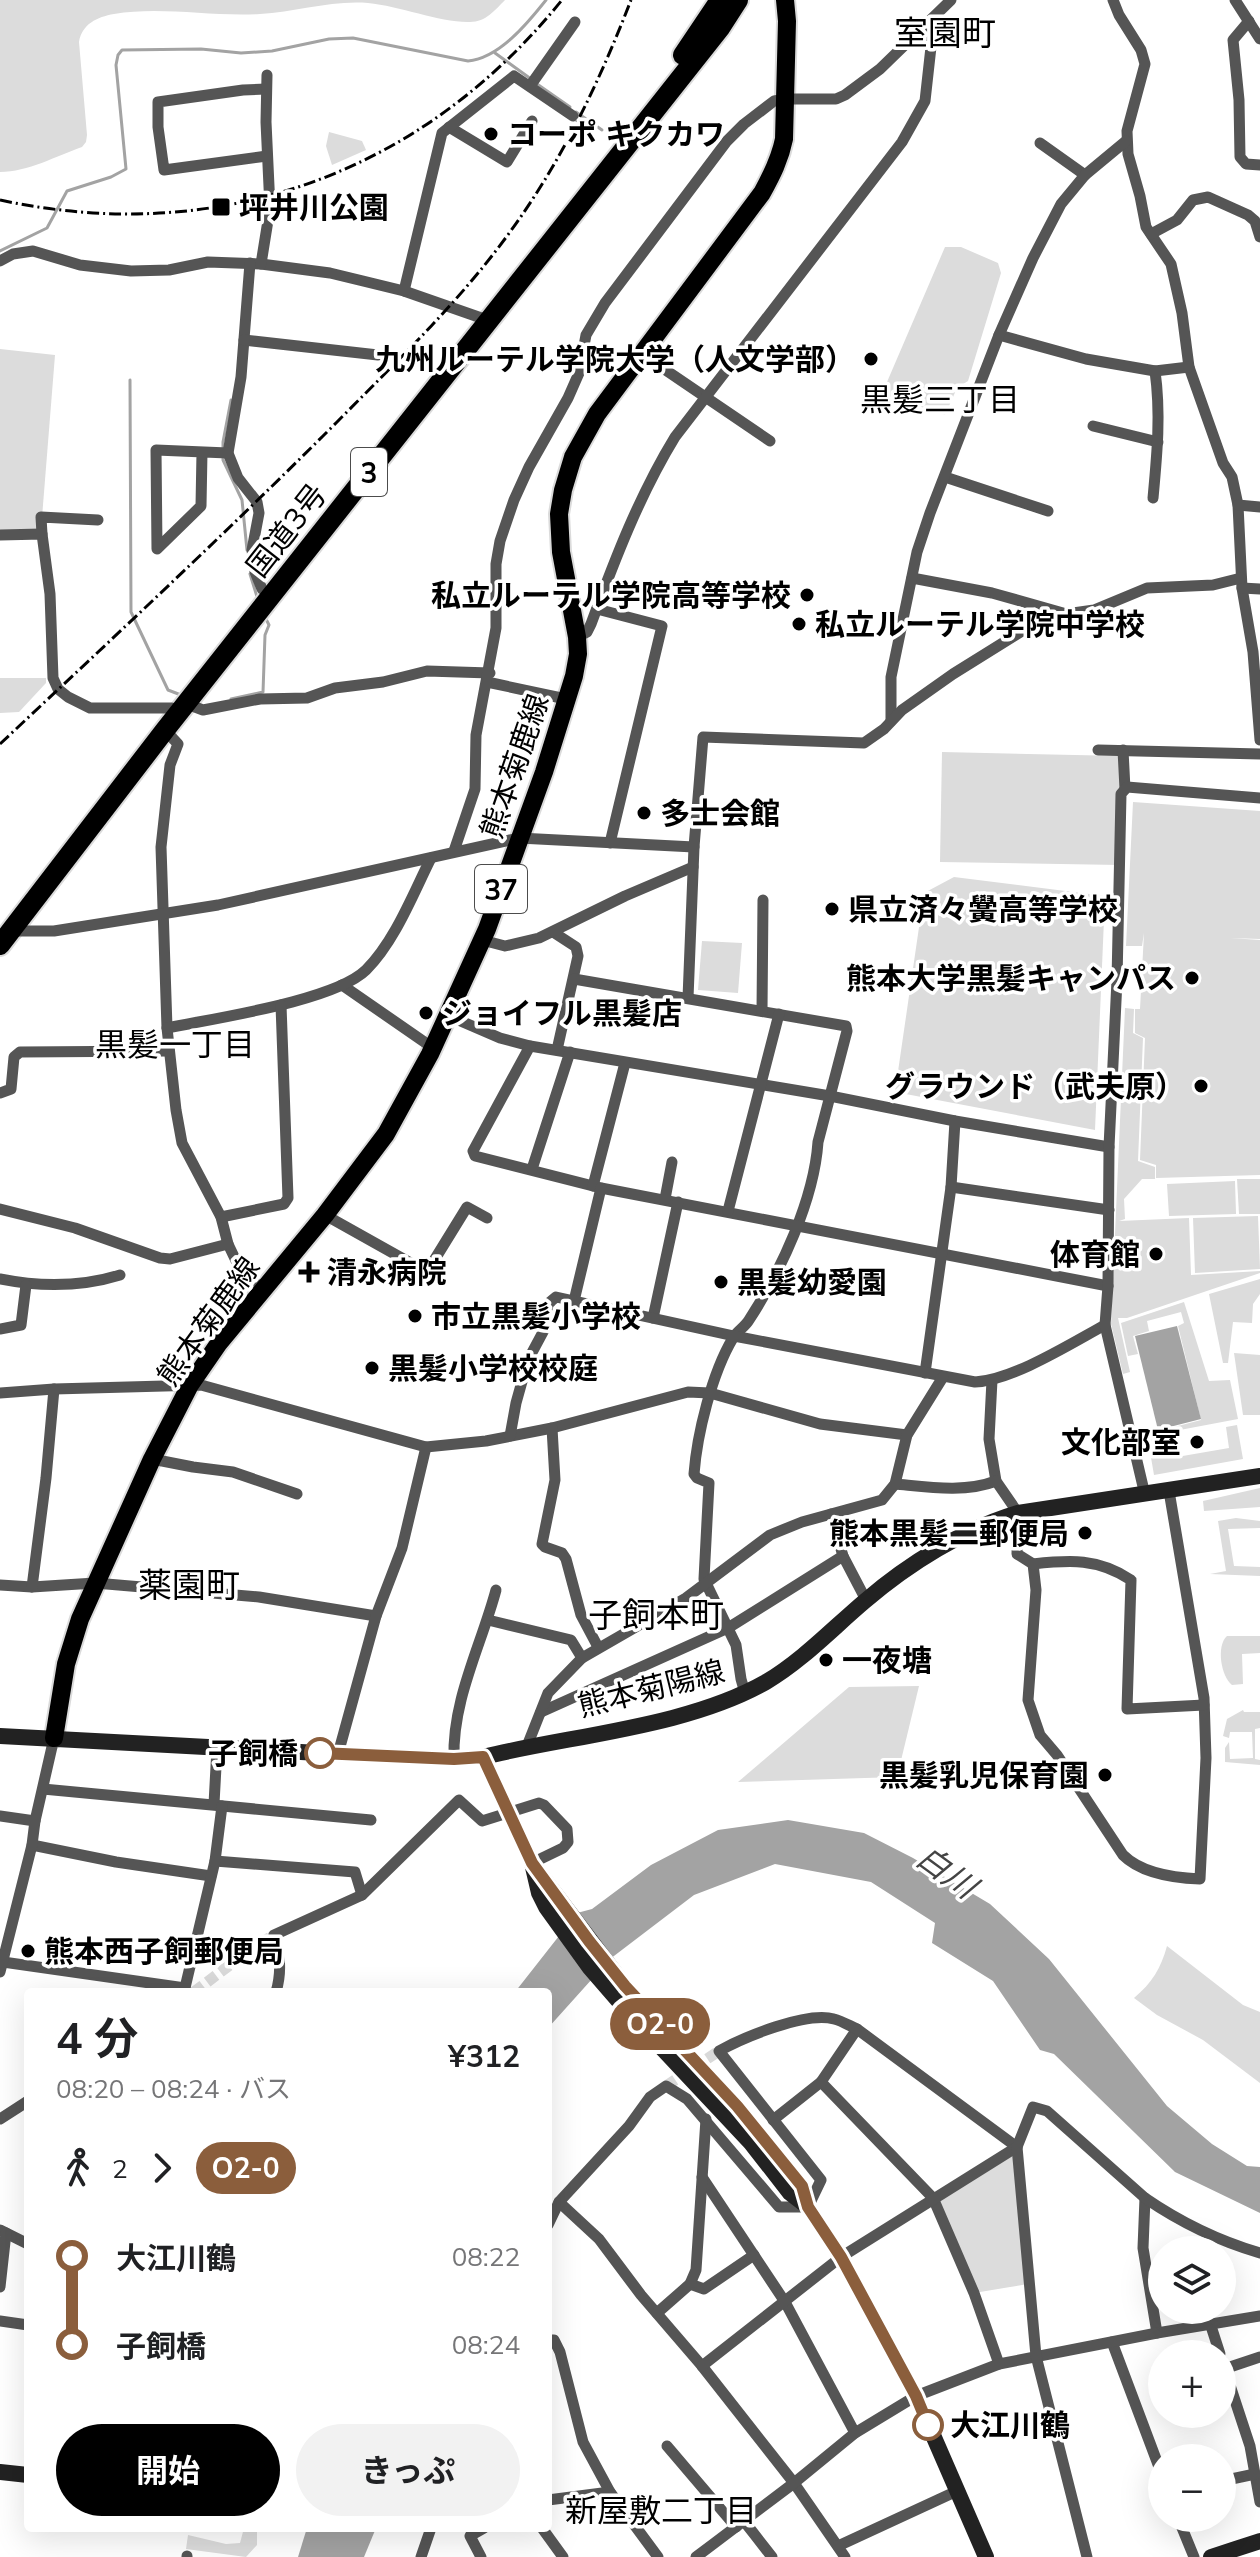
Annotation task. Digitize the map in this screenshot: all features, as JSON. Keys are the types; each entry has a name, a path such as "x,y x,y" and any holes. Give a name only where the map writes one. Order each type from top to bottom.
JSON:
{"highway":[{"name":"国道3号","path":"3,934 483,319 691,44 720,0"},
{"name":"国道3号","path":"3,934 165,730 262,589 720,28 738,0"}],"main road":[{"name":"熊本菊鹿線","path":"54,1738 66,1664 80,1619 152,1459 190,1385 219,1343 325,1215 386,1134 449,1016 482,940 544,772 578,654 559,537 563,490 573,457 584,433 773,174 784,139 785,0"},
{"name":"熊本菊陽線","path":"0,1736 338,1754 454,1759 483,1757 685,1713 745,1693 812,1649 866,1600 956,1538 991,1521 1018,1513 1260,1476"},
{"path":"483,1757 552,1901 686,2062 737,2106 802,2186 808,2207 841,2257 916,2396 986,2557"},
{"path":"0,2472 24,2475"},
{"path":"1211,2557 1260,2541"}],"street":[{"path":"454,851 475,789 476,735 496,628 496,564 500,541 529,467 579,373 586,335 605,303 727,141 774,101 836,99 845,95 880,69 951,0"},
{"path":"1113,0 1141,50 1145,64 1126,141 1146,227 1171,264 1182,313 1189,367 1223,463 1232,477 1238,505 1241,583 1259,700 1260,740"},
{"path":"1235,0 1260,39"},
{"path":"1249,21 1233,40 1239,100 1240,157 1246,164 1260,165"},
{"path":"530,86 575,22"},
{"path":"577,637 587,632 630,522 657,465 704,398 909,131 923,108 932,38 932,32 925,27"},
{"path":"262,589 255,572 252,550 259,513 257,502 224,453 241,377 255,264 270,208 267,75"},
{"path":"404,291 442,133 514,76 573,116"},
{"path":"266,89 158,102 158,127 164,170 267,156"},
{"path":"449,127 507,162 532,121"},
{"path":"891,721 891,677 912,578 930,513 999,335 1054,217 1085,175 1126,141"},
{"path":"1040,143 1085,175"},
{"path":"1151,234 1177,220 1193,200 1208,197 1248,215 1255,221 1260,237"},
{"path":"0,261 13,254 33,251 80,265 131,271 169,270 208,262 330,273 404,291 483,319"},
{"path":"999,335 1086,359 1155,371 1189,367"},
{"path":"244,340 378,355"},
{"path":"642,354 770,441"},
{"path":"1153,498 1158,442 1155,371"},
{"path":"1093,426 1158,442"},
{"path":"202,452 201,506 157,549 156,450 202,452 224,453"},
{"path":"945,477 1048,511"},
{"path":"1238,505 1260,507"},
{"path":"98,520 41,517 50,594 53,678 58,689 90,708 179,706 203,710 260,699 307,698 335,688 383,682 427,671 488,677 566,699"},
{"path":"0,535 42,534"},
{"path":"912,578 992,593 1068,614"},
{"path":"688,998 694,847 703,737 864,743 884,729 902,710 953,674 1035,623 1052,616 1094,610 1147,588 1241,583 1260,589"},
{"path":"597,609 662,626 610,843"},
{"path":"165,730 178,744 170,765 161,847 167,1028 182,1143 221,1217 228,1244 238,1265 263,1291"},
{"path":"1098,750 1260,754"},
{"path":"1123,750 1125,789"},
{"path":"1145,1495 1105,1325 1121,794 1127,787 1260,798"},
{"path":"3,934 54,931 302,888 519,838 694,847"},
{"path":"167,1028 281,1005 353,981 369,967 398,926 431,858"},
{"path":"482,940 505,946 539,938 693,867"},
{"path":"762,1011 763,900"},
{"path":"553,932 576,947 578,956 557,1050"},
{"path":"574,979 846,1026 818,1142 817,1160 797,1226 748,1323 734,1336 710,1393 694,1474 709,1483 706,1584 736,1645 745,1693"},
{"path":"342,985 433,1048"},
{"path":"221,1217 284,1204 288,1198 281,1005"},
{"path":"728,1211 779,1014"},
{"path":"449,1016 500,1038 530,1046 1109,1147"},
{"path":"530,1046 473,1151 475,1156 597,1187 1108,1286"},
{"path":"0,1093 11,1089 14,1057 20,1052 169,1051"},
{"path":"532,1169 570,1052"},
{"path":"574,1301 625,1063"},
{"path":"925,1373 951,1187 955,1121"},
{"path":"665,1199 672,1162"},
{"path":"951,1187 1109,1210"},
{"path":"653,1318 678,1202"},
{"path":"325,1215 425,1271 467,1207 487,1218"},
{"path":"0,1209 75,1228 160,1258 170,1259 228,1244"},
{"path":"0,1279 26,1285 98,1282 120,1275"},
{"path":"0,1329 21,1325 26,1285"},
{"path":"510,1436 528,1360 543,1332 550,1302 556,1297 734,1336 975,1382 992,1380 1105,1325"},
{"path":"527,1746 548,1693 582,1658 674,1605 770,1535 882,1500 895,1484 907,1435 943,1377"},
{"path":"992,1380 989,1439 996,1481 1018,1513 1017,1554 1033,1564 1076,1560 1095,1564 1131,1580 1127,1709 1204,1705"},
{"path":"0,1393 201,1385 426,1447 552,1428 688,1392 710,1393 820,1424 907,1435"},
{"path":"32,1587 54,1389"},
{"path":"552,1428 555,1480 542,1544 562,1553 566,1559 581,1615 598,1647"},
{"path":"338,1754 376,1616 402,1548 426,1447"},
{"path":"152,1459 233,1472 297,1494"},
{"path":"895,1484 965,1488 996,1481"},
{"path":"1033,1564 1036,1590 1028,1700 1040,1735 1132,1864 1169,1875 1200,1879 1206,1758 1204,1705 1169,1491"},
{"path":"831,1514 843,1556 866,1600"},
{"path":"541,1712 728,1628 843,1556"},
{"path":"0,1585 32,1587 95,1583 285,1599 376,1616"},
{"path":"454,1759 453,1734 461,1700 496,1590"},
{"path":"488,1620 571,1640 582,1658"},
{"path":"54,1738 32,1845 1,1967 169,1988"},
{"path":"185,1988 215,1861 217,1748"},
{"path":"43,1789 371,1820"},
{"path":"277,1988 281,1961 274,1935 362,1895 459,1800 482,1821 539,1803 544,1805 567,1829 568,1842 563,1848 532,1863"},
{"path":"0,1816 35,1821"},
{"path":"32,1845 116,1862 211,1876"},
{"path":"215,1861 355,1872 362,1895"},
{"path":"552,2217 559,2202 629,2126 650,2097 666,2086 687,2099 706,2119 779,2207 808,2207 821,2180 719,2051 736,2042 814,2018 833,2018 857,2029 1017,2147"},
{"path":"773,2120 821,2082 857,2029"},
{"path":"821,2082 933,2198 974,2293 999,2364"},
{"path":"0,2119 24,2107"},
{"path":"1087,2557 1036,2356 1017,2147 1033,2107 1047,2111 1145,2198 1162,2209 1227,2243 1260,2253"},
{"path":"657,2313 690,2284 696,2270 706,2119"},
{"path":"702,2366 841,2257 1017,2147"},
{"path":"702,2177 785,2302 855,2433"},
{"path":"1145,2198 1143,2248 1157,2333"},
{"path":"559,2202 599,2239 702,2366 794,2483 845,2557"},
{"path":"0,2287 3,2232 24,2242"},
{"path":"690,2284 704,2289 754,2255"},
{"path":"1236,2319 1260,2316"},
{"path":"0,2321 24,2324"},
{"path":"696,2557 855,2433 916,2396 999,2364 1205,2324"},
{"path":"552,2340 560,2352 583,2442 610,2492 658,2557"},
{"path":"1112,2342 1150,2444"},
{"path":"1236,2362 1260,2357"},
{"path":"1236,2398 1255,2445 1255,2474 1260,2502"},
{"path":"667,2446 772,2557"},
{"path":"1236,2478 1255,2474"},
{"path":"838,2546 957,2491"},
{"path":"552,2499 610,2492"},
{"path":"421,2557 430,2532"},
{"path":"475,2555 470,2536 477,2532"},
{"path":"545,2532 563,2557"},
{"path":"1184,2532 1194,2557"}],"shaded area":[{"path":"0,0 505,0 485,18 470,22 446,20 368,3 260,14 150,11 102,17 83,30 79,42 86,142 82,147 42,163 0,172"},
{"path":"329,132 362,141 366,150 332,165 326,146"},
{"path":"945,247 961,247 998,263 1001,273 968,381 957,388 945,415 886,395 884,389"},
{"path":"0,349 55,355 41,530 0,530"},
{"path":"0,678 46,678 46,683 19,712 0,713"},
{"path":"942,752 1122,756 1120,865 940,862"},
{"name":"グラウンド（武夫原）","path":"1133,802 1260,811 1260,939 1230,938 1260,940 1260,1175 1156,1178 1156,1165 1140,1160 1145,1038 1135,1033 1135,1009 1140,1009 1144,933 1142,946 1126,946"},
{"path":"954,877 1105,896 1095,1130 895,1092 924,893"},
{"path":"702,941 742,943 738,993 698,990"},
{"path":"1125,1008 1134,1009 1133,1033 1143,1038 1138,1161 1155,1167 1155,1179 1142,1179 1124,1199 1125,1219 1119,1221 1189,1218 1191,1275 1260,1273 1127,1318 1118,1318 1130,1372 1123,1374 1111,1324"},
{"path":"1237,1179 1260,1179 1260,1214 1239,1214"},
{"name":"体育館","path":"1235,1181 1236,1214 1169,1216 1167,1184"},
{"name":"体育館","path":"1258,1216 1260,1269 1195,1273 1193,1218"},
{"path":"1260,1279 1260,1294 1253,1304 1252,1323 1233,1322 1228,1363 1223,1363 1209,1294"},
{"path":"1184,1302 1209,1381 1230,1380 1238,1419 1148,1436 1201,1420 1178,1326 1184,1323 1181,1312 1147,1321 1149,1331 1133,1336 1138,1354 1128,1356 1121,1323"},
{"path":"1177,1326 1201,1419 1158,1430 1135,1336"},
{"path":"1234,1353 1260,1355 1260,1415 1243,1415"},
{"path":"1237,1425 1243,1459 1154,1475 1148,1440 1167,1437 1171,1458 1229,1448 1226,1427"},
{"path":"1260,1488 1260,1507 1204,1511 1203,1501"},
{"path":"1236,1518 1260,1521 1260,1528 1228,1529 1234,1566 1260,1567 1260,1576 1210,1574 1226,1571 1218,1521"},
{"path":"1227,1636 1260,1636 1260,1653 1242,1654 1243,1684 1232,1685 1223,1668 1221,1654"},
{"path":"919,1686 897,1777 738,1782 849,1687"},
{"path":"1243,1710 1260,1712 1260,1728 1255,1729 1255,1759 1260,1760 1260,1765 1225,1762 1225,1748 1229,1742 1230,1759 1253,1758 1252,1732 1230,1732 1229,1738 1223,1736 1227,1719"},
{"path":"788,1820 864,1833 990,1904 1049,1959 1167,2106 1212,2144 1247,2166 1260,2167 1260,2213 1175,2172 1054,2054 1040,2050 993,1981 932,1943 935,1923 871,1882 775,1864 694,1895 610,1959 552,2024 552,1988 518,1988 577,1913 592,1909 651,1865 718,1830"},
{"path":"1167,1946 1243,2005 1260,2012 1260,2083 1203,2040 1157,2015 1134,1998 1155,1975"},
{"path":"1017,2147 1028,2284 974,2293 933,2198"},
{"path":"243,2532 257,2532 257,2545 246,2557 186,2549 188,2535 226,2544 240,2543"},
{"path":"306,2532 374,2532 364,2557 298,2557"}],"waterway":[{"path":"0,251 47,228 67,191 126,169 116,65 122,50 201,49 241,53 353,38 468,61 491,54 501,47 546,0"},
{"path":"495,53 531,79"},
{"path":"537,84 570,107"},
{"path":"576,112 602,130"},
{"path":"130,380 131,612 168,690 181,695"},
{"path":"231,400 223,460 242,500 247,550"},
{"path":"250,574 258,600"},
{"path":"231,699 263,692 265,635 269,625 264,615"}],"tunnel":[{"path":"199,1988 274,1935"},
{"path":"666,2086 719,2051"}],"railway":[{"path":"0,200 81,212 160,213 237,203 310,183 380,152 446,111 506,60 562,0"},
{"path":"0,744 296,463 457,298 522,215 554,164 596,83 631,0"}],"bus line":[{"name":"O2-0","path":"320,1753 454,1759 483,1757 532,1863 589,1941 625,1986 737,2106 802,2186 808,2207 841,2257 916,2396 928,2425"}],"place":[{"name":"コーポ キクカワ","path":"491,134"},
{"name":"坪井川公園","path":"221,207"},
{"name":"九州ルーテル学院大学（人文学部）","path":"871,359"},
{"name":"私立ルーテル学院高等学校","path":"807,595"},
{"name":"私立ルーテル学院中学校","path":"799,624"},
{"name":"多士会館","path":"644,813"},
{"name":"県立済々黌高等学校","path":"832,909"},
{"name":"熊本大学黒髪キャンパス","path":"1192,978"},
{"name":"ジョイフル黒髪店","path":"426,1013"},
{"name":"グラウンド（武夫原）","path":"1201,1086"},
{"name":"体育館","path":"1156,1254"},
{"name":"清永病院","path":"309,1272"},
{"name":"黒髪幼愛園","path":"721,1282"},
{"name":"市立黒髪小学校","path":"415,1316"},
{"name":"黒髪小学校校庭","path":"372,1368"},
{"name":"文化部室","path":"1197,1442"},
{"name":"熊本黒髪二郵便局","path":"1085,1533"},
{"name":"一夜塘","path":"826,1660"},
{"name":"子飼橋","path":"320,1753"},
{"name":"黒髪乳児保育園","path":"1105,1775"},
{"name":"熊本西子飼郵便局","path":"28,1951"},
{"name":"大江川鶴","path":"928,2425"}],"district":[{"name":"室園町","path":"945,32"},
{"name":"黒髪三丁目","path":"940,399"},
{"name":"黒髪一丁目","path":"175,1044"},
{"name":"薬園町","path":"189,1584"},
{"name":"子飼本町","path":"656,1614"},
{"name":"新屋敷二丁目","path":"661,2510"}],"water label":[{"name":"白川","path":"947,1871"}]}
